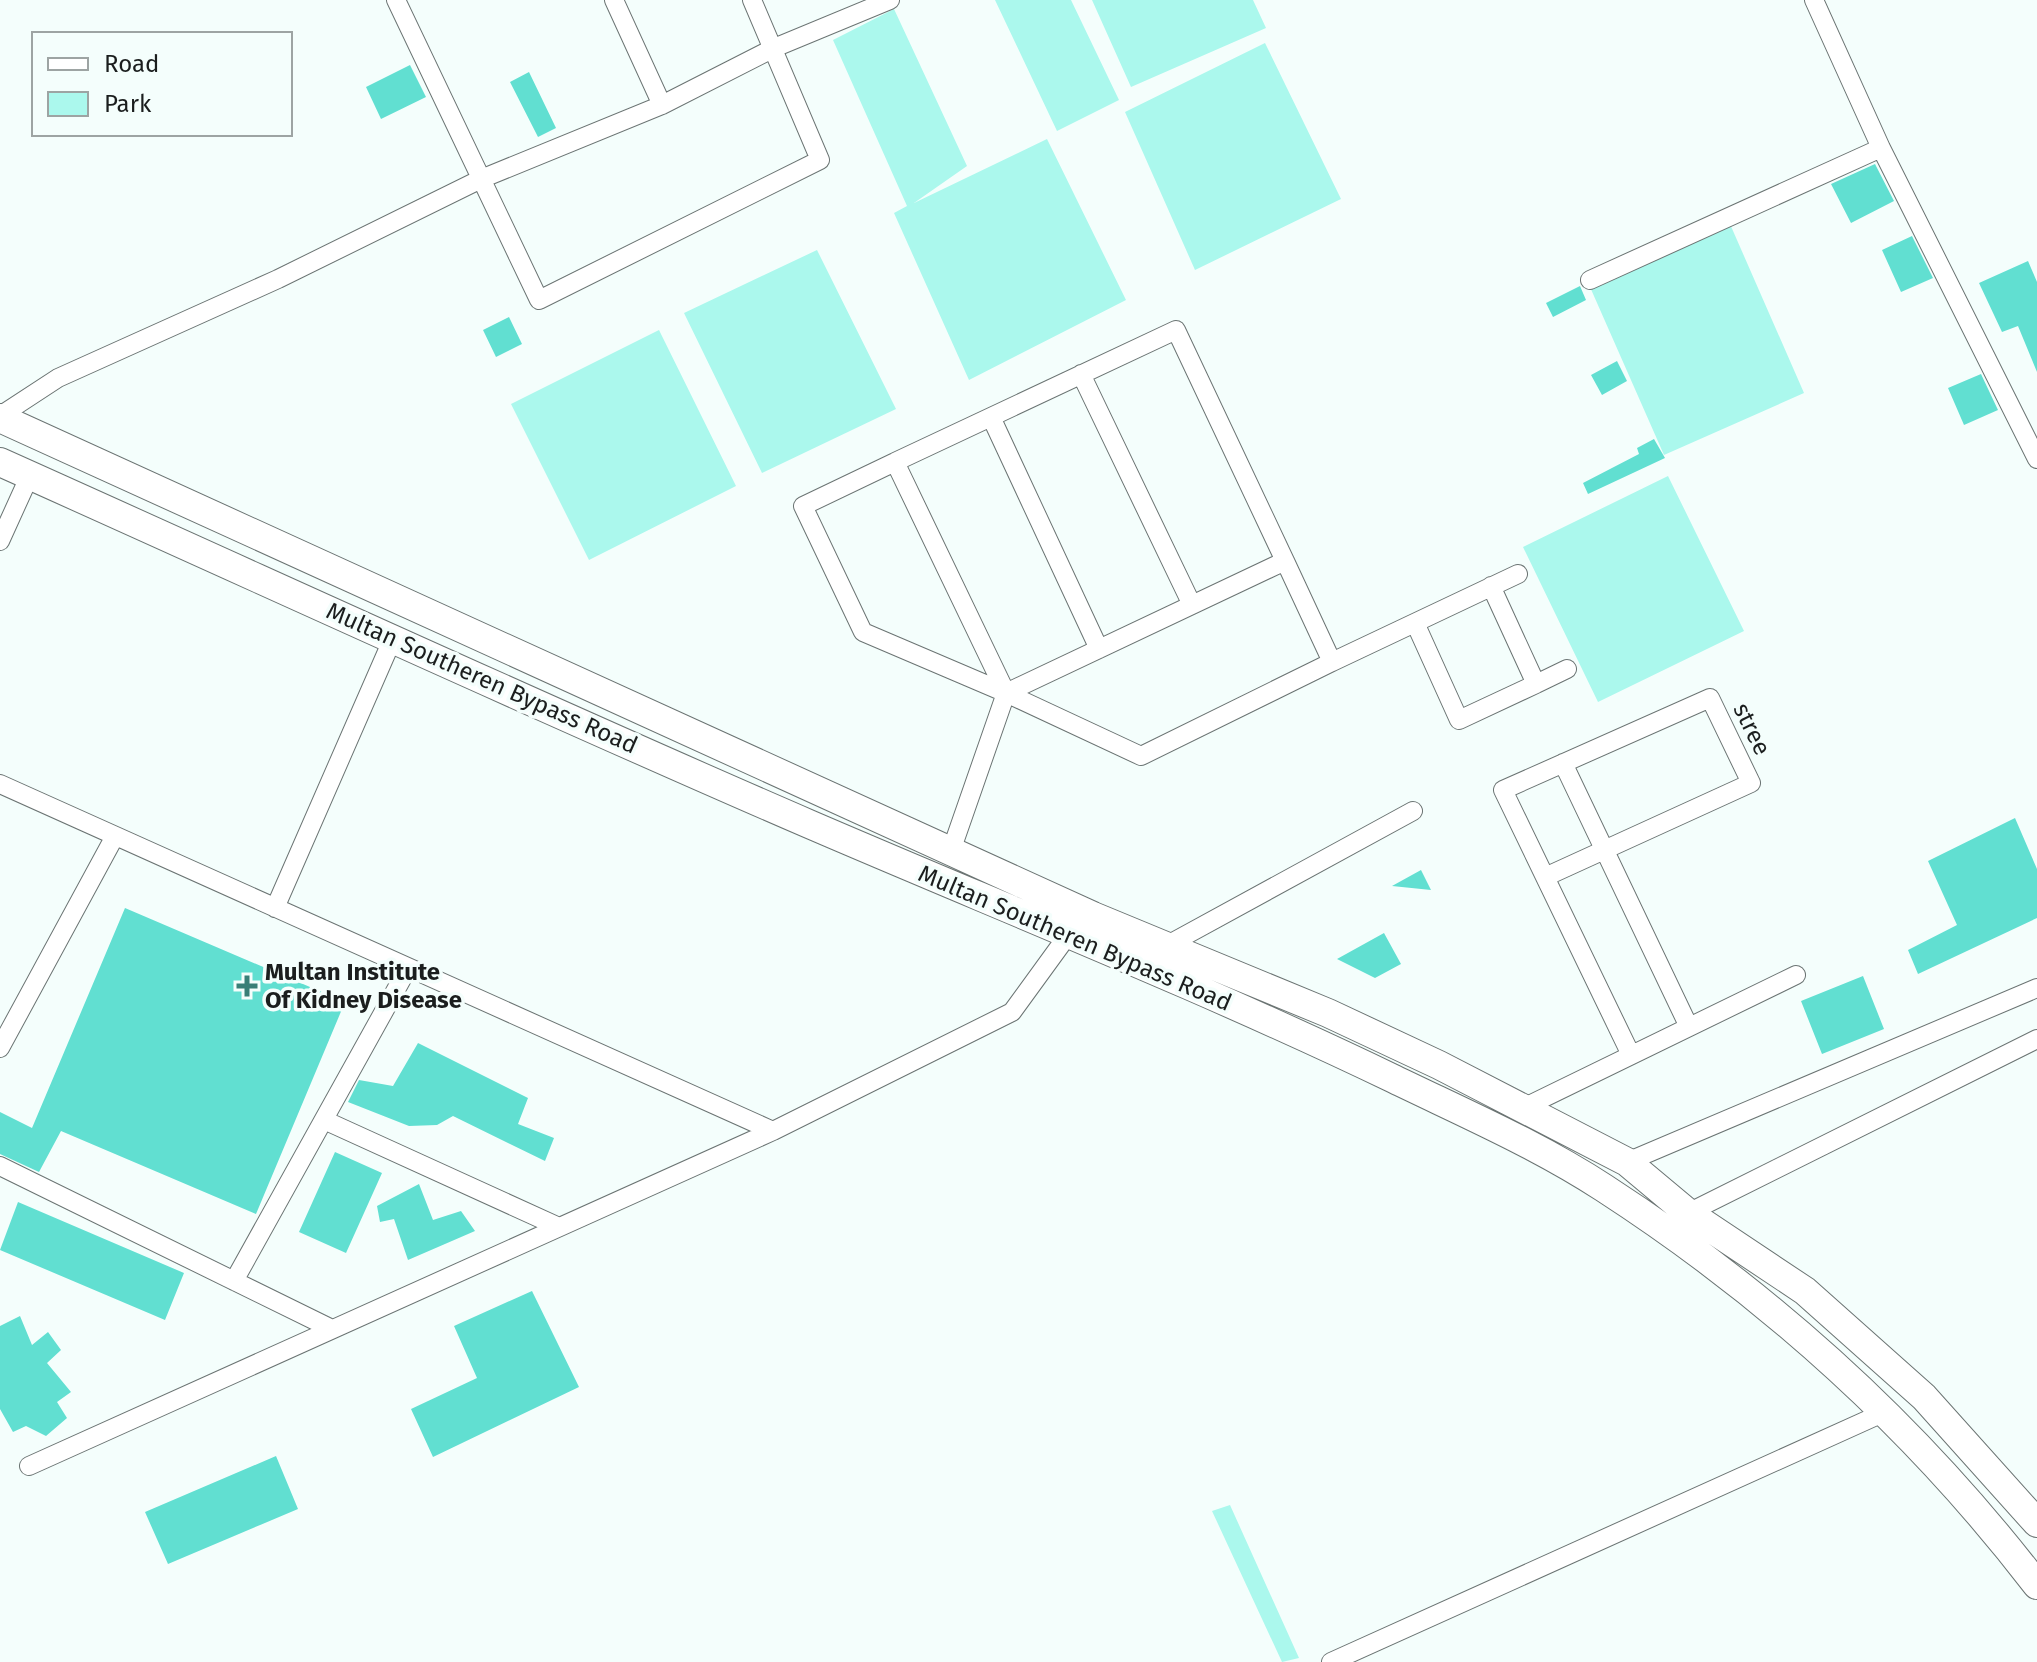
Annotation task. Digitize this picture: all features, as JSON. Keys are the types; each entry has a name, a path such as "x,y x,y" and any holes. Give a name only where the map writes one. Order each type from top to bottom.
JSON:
{"highway":[{"name":"Multan Southeren Bypass Road","path":"0,417 1164,947 1328,1013 1627,1162 1688,1213 1805,1291 1924,1397 2037,1523"},
{"name":"Multan Southeren Bypass Road","path":"0,462 393,638 1300,1034 1504,1133 1598,1184 1692,1248 1858,1384 1983,1515 2037,1585"}],"street":[{"path":"396,0 539,300 820,160 752,0"},
{"path":"614,0 662,105"},
{"path":"0,417 58,378 278,279 481,179 662,105 774,48 890,0"},
{"path":"1814,0 1881,148 2032,436 2037,459"},
{"path":"1590,280 1881,148"},
{"path":"1332,662 1176,330 803,506 863,632 1006,693 1141,756 1518,574"},
{"path":"1081,374 1192,605"},
{"path":"991,417 1099,649"},
{"path":"895,462 1006,693 951,851"},
{"path":"0,541 30,475"},
{"path":"1006,693 1285,561"},
{"path":"1491,586 1536,684"},
{"path":"1416,625 1459,720 1567,669"},
{"path":"275,908 393,638"},
{"name":"stree","path":"1545,877 1751,783 1710,698 1503,790 1545,877 1631,1055"},
{"path":"1563,763 1602,851 1689,1027"},
{"path":"0,784 773,1131"},
{"path":"1164,947 1413,811"},
{"path":"0,1048 115,836"},
{"path":"29,1466 773,1131 1012,1012 1068,935"},
{"path":"234,1281 408,968"},
{"path":"1523,1108 1796,975"},
{"path":"1627,1162 2037,988"},
{"path":"1688,1213 2037,1039"},
{"path":"324,1120 559,1227"},
{"path":"0,1166 332,1329"},
{"path":"1331,1662 1885,1412"}],"green space":[{"path":"995,0 1071,0 1119,100 1057,131"},
{"path":"1092,0 1253,0 1266,28 1131,87"},
{"path":"894,9 967,166 914,203 1047,139 1126,300 969,380 894,213 907,206 833,40"},
{"path":"1265,43 1341,199 1195,270 1125,112"},
{"path":"1730,224 1804,393 1664,455 1590,287"},
{"path":"817,250 896,409 762,473 684,313"},
{"path":"659,330 736,486 589,560 511,404"},
{"path":"1668,476 1744,631 1598,702 1523,547"},
{"path":"1230,1505 1299,1658 1282,1662 1212,1511"}],"building":[{"path":"410,65 426,97 381,119 366,87"},
{"path":"529,72 556,128 538,137 510,82"},
{"path":"1875,164 1894,201 1851,223 1831,184"},
{"path":"1912,236 1933,278 1901,292 1882,250"},
{"path":"2028,261 2037,282 2037,372 2018,326 2002,332 1979,283"},
{"path":"1580,286 1586,300 1553,317 1546,303"},
{"path":"509,317 522,344 496,357 483,330"},
{"path":"1617,361 1627,381 1602,395 1591,375"},
{"path":"1981,374 1998,410 1964,425 1948,388"},
{"path":"1654,439 1665,458 1588,494 1583,483 1639,454 1637,448"},
{"path":"2015,818 2037,869 2037,918 1918,974 1908,950 1957,925 1928,861"},
{"path":"1421,870 1431,890 1392,886"},
{"path":"125,908 345,1002 256,1214 61,1131 39,1172 0,1154 0,1112 32,1128"},
{"path":"1384,933 1401,964 1375,978 1337,959"},
{"path":"1863,976 1884,1029 1822,1054 1801,1001"},
{"path":"418,1043 528,1098 518,1124 554,1138 545,1161 453,1116 437,1125 409,1126 348,1102 359,1080 393,1086"},
{"path":"335,1152 382,1173 346,1253 299,1232"},
{"path":"419,1184 433,1220 461,1211 475,1231 408,1260 394,1219 380,1222 377,1206"},
{"path":"18,1202 184,1273 165,1320 0,1250"},
{"path":"532,1291 579,1387 433,1457 411,1409 477,1378 454,1326"},
{"path":"20,1316 32,1345 48,1332 61,1350 47,1363 71,1392 57,1402 67,1418 46,1436 26,1426 13,1432 0,1409 0,1326"},
{"path":"276,1456 298,1509 168,1564 145,1512"}],"place":[{"name":"Multan Institute Of Kidney Disease","path":"247,986"}]}
